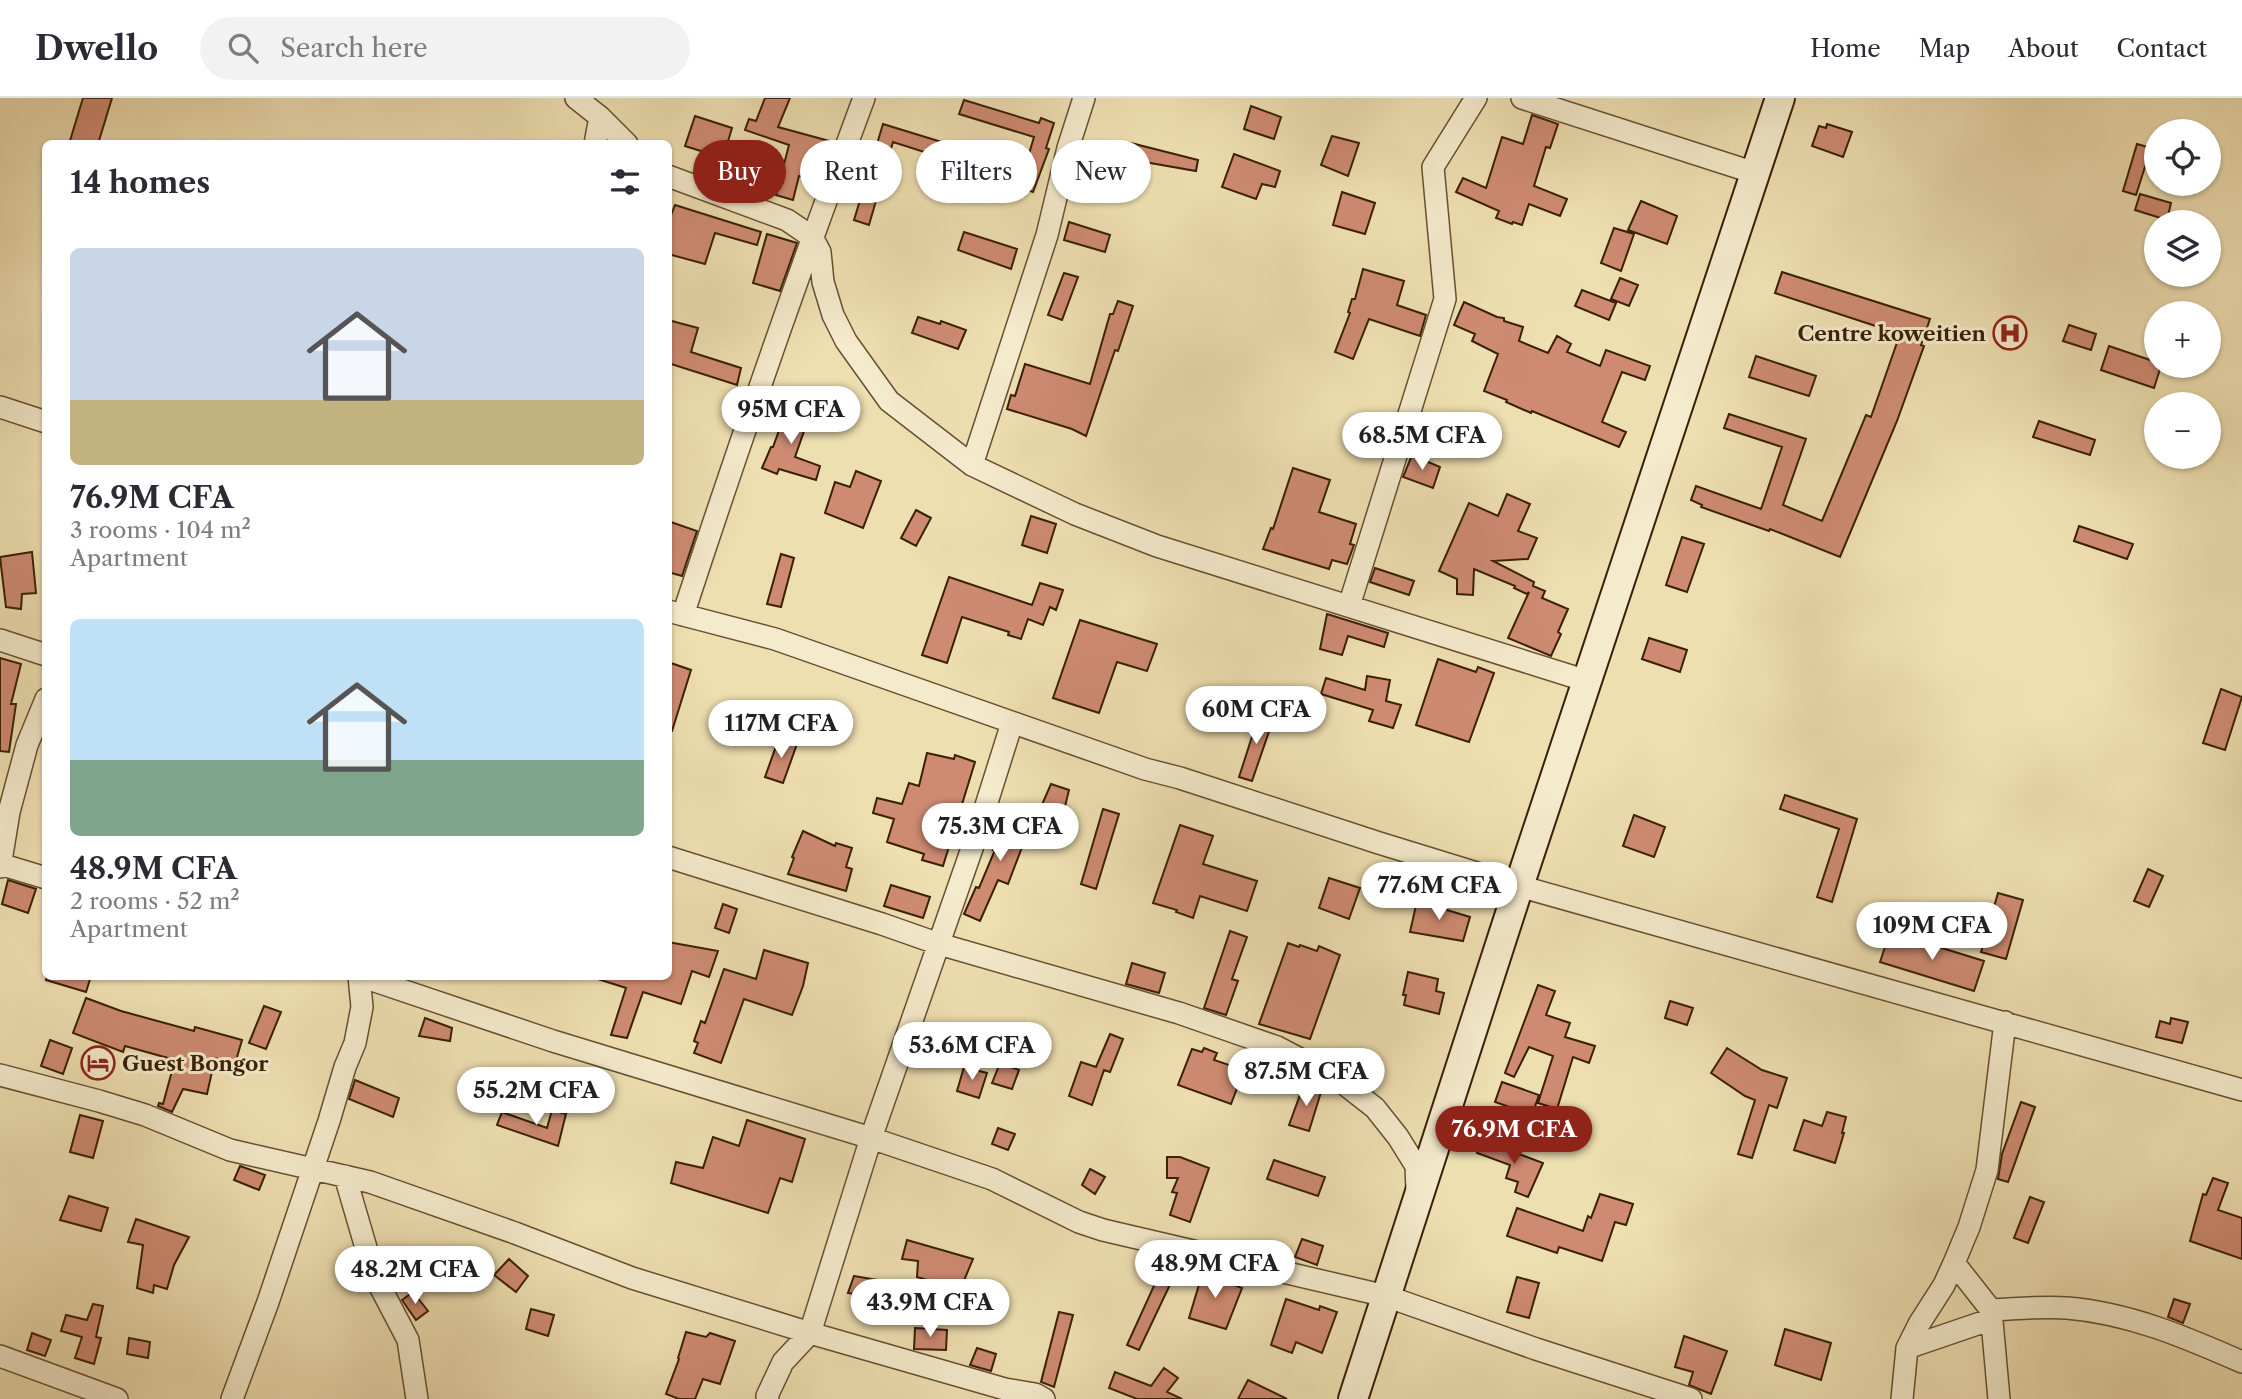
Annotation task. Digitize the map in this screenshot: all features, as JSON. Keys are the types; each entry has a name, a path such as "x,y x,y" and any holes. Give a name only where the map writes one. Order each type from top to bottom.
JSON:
{"street":[{"path":"576,98 600,117 622,140"},
{"path":"864,98 676,613 775,639 1145,769 1519,886 2242,1090"},
{"path":"972,465 1043,246 1084,98"},
{"path":"1349,606 1445,299 1433,167 1476,98"},
{"path":"1522,98 1755,173"},
{"path":"1353,1399 1519,886 1780,98"},
{"path":"596,140 600,117"},
{"path":"672,177 787,220 812,237 820,252 823,282 832,315 846,341 889,401 972,465 1075,514 1157,546 1587,681"},
{"path":"0,407 42,421"},
{"path":"0,640 42,654"},
{"path":"42,709 27,745 9,812 0,865 42,877"},
{"path":"768,1399 783,1362 810,1333 871,1138 977,834 1012,723"},
{"path":"672,858 939,944 1179,1013 1277,1047 1338,1079 1375,1108 1416,1166 1417,1201"},
{"path":"232,1399 268,1302 355,1043 362,1007 359,980"},
{"path":"371,980 553,1041 871,1138 992,1179 1079,1222 1103,1230 1386,1296 1536,1349 1692,1399"},
{"path":"1902,1399 1907,1348 1954,1263 1987,1170 2005,1023"},
{"path":"0,1075 145,1115 230,1150 370,1182 632,1278 810,1333 1004,1389 1035,1394 1044,1399"},
{"path":"345,1176 374,1275 408,1340 417,1399"},
{"path":"1954,1263 1992,1315 1999,1399"},
{"path":"1907,1348 1992,1315 2065,1308 2109,1313 2176,1334 2242,1362"},
{"path":"0,1356 117,1399"}],"building":[{"path":"83,98 112,98 99,140 70,140"},
{"path":"765,98 790,98 778,127 826,140 800,140 800,176 793,200 786,198 786,157 789,145 786,140 774,140 745,130 749,119 756,121"},
{"path":"964,100 1039,123 1041,118 1054,123 1046,148 1049,149 1037,181 1037,140 1033,140 1034,137 959,114"},
{"path":"1251,106 1281,117 1274,139 1244,129"},
{"path":"1532,115 1558,124 1550,148 1546,147 1534,186 1567,199 1560,216 1529,204 1522,225 1512,224 1496,218 1499,211 1456,192 1463,178 1486,188 1502,137 1523,144"},
{"path":"695,116 732,128 728,140 693,140 693,149 685,146"},
{"path":"883,124 935,140 916,140 916,149 902,145 902,140 878,140"},
{"path":"1827,124 1852,132 1843,157 1812,146 1819,126 1826,128"},
{"path":"1332,136 1359,143 1348,176 1321,165"},
{"path":"2137,144 2144,146 2144,170 2136,195 2123,191"},
{"path":"1151,148 1198,160 1196,171 1151,163"},
{"path":"1234,154 1280,171 1275,187 1262,184 1256,199 1222,187"},
{"path":"1342,192 1375,203 1365,234 1333,225"},
{"path":"2140,194 2171,203 2169,210 2144,210 2144,213 2135,210"},
{"path":"1641,201 1677,216 1667,244 1628,230"},
{"path":"859,203 875,203 869,225 854,220"},
{"path":"675,205 761,232 757,245 715,233 705,264 672,255 672,213"},
{"path":"1069,222 1110,235 1105,252 1064,240"},
{"path":"1614,228 1634,234 1621,271 1601,263"},
{"path":"964,232 1017,249 1011,269 958,250"},
{"path":"767,234 797,243 780,291 753,283"},
{"path":"1363,269 1404,281 1397,305 1426,315 1420,336 1369,319 1353,359 1335,352"},
{"path":"1782,272 1930,319 1921,345 1924,346 1897,421 1840,557 1770,529 1769,531 1701,507 1702,505 1691,500 1696,486 1761,509 1782,447 1724,428 1729,414 1806,439 1783,505 1822,521 1866,415 1871,417 1900,334 1775,293"},
{"path":"1064,273 1078,277 1062,320 1048,315"},
{"path":"1620,278 1638,285 1629,306 1611,299"},
{"path":"1582,290 1616,303 1609,320 1575,306"},
{"path":"1118,301 1133,306 1086,436 1007,409 1011,395 1015,396 1025,364 1090,384 1110,314 1113,314"},
{"path":"1464,302 1523,327 1519,341 1548,353 1557,336 1571,344 1567,352 1600,366 1606,350 1650,366 1645,380 1622,372 1602,422 1626,432 1619,447 1532,411 1531,413 1484,391 1498,354 1472,341 1475,334 1454,325"},
{"path":"918,317 940,324 941,321 966,330 958,349 912,333"},
{"path":"672,321 698,328 691,352 741,368 737,385 672,364"},
{"path":"2069,325 2096,334 2091,350 2063,341"},
{"path":"2109,346 2144,358 2144,378 2157,378 2154,388 2101,370"},
{"path":"1756,356 1816,376 1809,396 1749,377"},
{"path":"789,403 811,411 795,457 820,466 816,480 779,469 777,474 762,468 773,447"},
{"path":"2039,421 2095,440 2090,455 2033,437"},
{"path":"1412,455 1440,467 1433,488 1403,477"},
{"path":"1293,468 1330,480 1319,512 1356,524 1350,544 1354,545 1347,564 1332,560 1329,569 1263,549 1271,528 1273,529"},
{"path":"856,471 881,481 863,528 825,513 835,482 850,487"},
{"path":"1507,494 1530,504 1518,531 1537,538 1528,559 1493,561 1534,582 1533,586 1545,591 1542,598 1568,609 1551,656 1508,638 1529,592 1527,594 1514,588 1515,586 1474,569 1473,595 1457,594 1457,579 1439,571 1469,503 1498,516"},
{"path":"916,510 931,518 916,546 901,538"},
{"path":"1031,516 1056,524 1047,553 1022,545"},
{"path":"672,522 697,531 682,576 672,573"},
{"path":"2079,526 2133,544 2127,559 2074,541"},
{"path":"1682,537 1704,544 1687,592 1666,585"},
{"path":"32,552 36,593 22,594 21,609 6,607 0,557"},
{"path":"781,554 794,558 781,607 767,604"},
{"path":"1375,568 1414,581 1409,595 1370,582"},
{"path":"949,577 1032,605 1040,583 1063,590 1056,610 1050,607 1043,625 1028,619 1021,639 1008,635 1009,632 962,617 947,663 922,655"},
{"path":"1327,614 1388,633 1384,647 1348,636 1342,655 1320,649"},
{"path":"1080,620 1157,644 1147,671 1117,662 1099,713 1053,698"},
{"path":"1649,638 1687,650 1680,672 1642,659"},
{"path":"0,658 21,664 11,704 16,704 9,752 0,751"},
{"path":"1438,659 1476,672 1478,667 1494,673 1469,742 1416,725"},
{"path":"672,663 691,670 672,731"},
{"path":"1367,676 1390,680 1386,701 1401,705 1393,728 1369,721 1373,710 1321,694 1326,678 1365,690"},
{"path":"2221,689 2242,697 2225,750 2203,743"},
{"path":"1260,712 1274,717 1252,781 1239,777"},
{"path":"779,738 797,744 783,783 765,777"},
{"path":"927,753 954,759 955,755 975,762 943,866 922,860 924,854 887,842 894,819 873,813 877,798 902,804 909,783 919,786"},
{"path":"1051,784 1069,790 1059,831 1033,825"},
{"path":"1785,795 1857,819 1832,902 1817,897 1839,829 1780,809"},
{"path":"1103,809 1119,814 1096,889 1081,884"},
{"path":"1007,812 1032,821 1008,884 998,880 980,921 964,914 976,887 979,888"},
{"path":"1634,815 1665,827 1654,857 1623,846"},
{"path":"1180,825 1213,836 1203,864 1257,881 1247,911 1200,896 1193,918 1153,903"},
{"path":"803,831 835,846 836,843 852,848 846,867 852,869 846,891 788,874"},
{"path":"2148,869 2163,876 2149,907 2134,901"},
{"path":"1329,878 1360,888 1349,919 1319,908"},
{"path":"8,880 36,889 28,913 2,904"},
{"path":"891,885 930,897 923,918 884,906"},
{"path":"1998,893 2023,900 2006,959 1981,952"},
{"path":"1417,901 1470,917 1463,941 1410,932"},
{"path":"723,904 737,909 729,933 715,928"},
{"path":"1230,931 1247,937 1232,979 1238,981 1226,1015 1204,1008"},
{"path":"1890,932 1984,961 1974,991 1880,962"},
{"path":"672,943 718,951 709,977 692,971 681,1004 643,992 627,1038 611,1035 626,988 601,980 672,980"},
{"path":"1288,943 1317,951 1319,946 1340,955 1310,1039 1259,1024"},
{"path":"764,950 808,963 792,1015 744,999 721,1063 694,1053 698,1043 694,1041 701,1021 705,1023 724,969 756,979"},
{"path":"1132,963 1165,973 1159,993 1126,984"},
{"path":"1408,972 1438,979 1436,991 1444,993 1439,1014 1404,1005 1406,995 1403,995"},
{"path":"46,980 90,980 86,992"},
{"path":"1538,985 1555,991 1546,1015 1570,1023 1565,1037 1595,1046 1589,1063 1573,1057 1557,1109 1538,1103 1553,1056 1529,1047 1514,1077 1505,1073"},
{"path":"86,998 121,1011 194,1031 195,1027 242,1040 235,1064 215,1058 207,1094 183,1089 172,1112 158,1106 159,1103 163,1104 175,1060 125,1046 123,1052 73,1033"},
{"path":"1670,1001 1693,1008 1687,1025 1665,1018"},
{"path":"264,1006 281,1012 266,1049 249,1043"},
{"path":"425,1018 452,1028 450,1041 419,1036"},
{"path":"2171,1018 2188,1022 2182,1043 2156,1037 2160,1021 2170,1024"},
{"path":"1110,1034 1123,1039 1110,1072 1104,1070 1092,1105 1069,1096 1081,1062 1096,1067"},
{"path":"50,1040 72,1048 63,1074 41,1066"},
{"path":"1204,1048 1217,1053 1214,1060 1244,1070 1231,1104 1178,1085 1192,1049 1202,1052"},
{"path":"1727,1048 1762,1070 1787,1078 1777,1108 1769,1105 1752,1158 1738,1154 1755,1100 1711,1073"},
{"path":"1000,1063 1019,1070 1012,1089 992,1083"},
{"path":"964,1067 987,1073 979,1098 957,1091"},
{"path":"355,1080 399,1098 393,1117 349,1099"},
{"path":"1502,1082 1539,1095 1532,1115 1495,1102"},
{"path":"1304,1084 1322,1089 1309,1131 1289,1125"},
{"path":"2021,1102 2035,1107 2008,1182 1998,1179 2002,1154"},
{"path":"552,1110 566,1114 558,1146 497,1125 502,1112 547,1128"},
{"path":"1827,1112 1846,1117 1835,1163 1794,1150 1804,1120 1822,1126"},
{"path":"80,1115 103,1121 93,1158 70,1152"},
{"path":"747,1120 805,1139 792,1182 780,1178 768,1213 671,1183 676,1162 703,1168 713,1137 739,1146"},
{"path":"998,1128 1015,1134 1008,1150 992,1144"},
{"path":"1482,1140 1543,1163 1528,1197 1515,1192 1518,1182 1506,1178 1510,1165 1477,1153"},
{"path":"1167,1157 1180,1157 1209,1168 1190,1222 1170,1215 1177,1193 1172,1192 1178,1178 1167,1178"},
{"path":"1274,1160 1325,1177 1318,1196 1267,1179"},
{"path":"240,1166 265,1175 259,1190 234,1180"},
{"path":"1090,1169 1105,1177 1095,1194 1082,1185"},
{"path":"2213,1178 2228,1183 2218,1210 2242,1218 2242,1259 2190,1241 2203,1194 2206,1195"},
{"path":"1600,1194 1633,1204 1626,1225 1615,1222 1602,1261 1559,1247 1557,1253 1507,1236 1517,1208 1583,1231"},
{"path":"69,1196 108,1208 101,1231 60,1220"},
{"path":"2030,1197 2044,1202 2028,1243 2014,1238"},
{"path":"136,1219 189,1237 174,1265 167,1289 154,1285 153,1293 137,1288 143,1245 128,1242"},
{"path":"1302,1239 1323,1246 1317,1265 1295,1257"},
{"path":"907,1240 973,1259 960,1290 917,1277 918,1261 902,1259"},
{"path":"509,1259 528,1276 516,1292 494,1275"},
{"path":"1163,1266 1176,1272 1139,1350 1127,1345"},
{"path":"1204,1268 1225,1276 1224,1281 1242,1288 1226,1329 1189,1318"},
{"path":"854,1276 901,1284 897,1301 848,1293"},
{"path":"1517,1277 1539,1283 1529,1318 1507,1312"},
{"path":"413,1292 428,1311 416,1320 402,1300"},
{"path":"1286,1299 1319,1310 1320,1306 1337,1312 1322,1353 1296,1342 1292,1353 1271,1345"},
{"path":"2174,1299 2190,1304 2183,1323 2168,1317"},
{"path":"93,1304 103,1306 96,1337 101,1338 94,1364 75,1358 82,1337 61,1331 66,1315 87,1320"},
{"path":"531,1309 554,1315 548,1336 526,1329"},
{"path":"1059,1312 1073,1315 1054,1387 1041,1382"},
{"path":"915,1328 947,1330 946,1350 914,1349"},
{"path":"1785,1329 1831,1343 1821,1380 1775,1365"},
{"path":"686,1332 706,1337 710,1333 735,1341 720,1384 703,1379 695,1399 679,1399 666,1394"},
{"path":"32,1333 51,1340 45,1356 27,1350"},
{"path":"1684,1336 1727,1351 1711,1394 1689,1385 1693,1372 1675,1367"},
{"path":"129,1338 150,1342 148,1358 127,1354"},
{"path":"977,1348 996,1354 991,1371 970,1365"},
{"path":"1164,1368 1178,1378 1167,1392 1182,1399 1137,1399 1109,1388 1115,1372 1151,1386"},
{"path":"1248,1380 1287,1399 1238,1399"}],"place":[{"name":"Centre koweitien","path":"2010,333"},
{"name":"Guest Bongor","path":"98,1063"}]}
